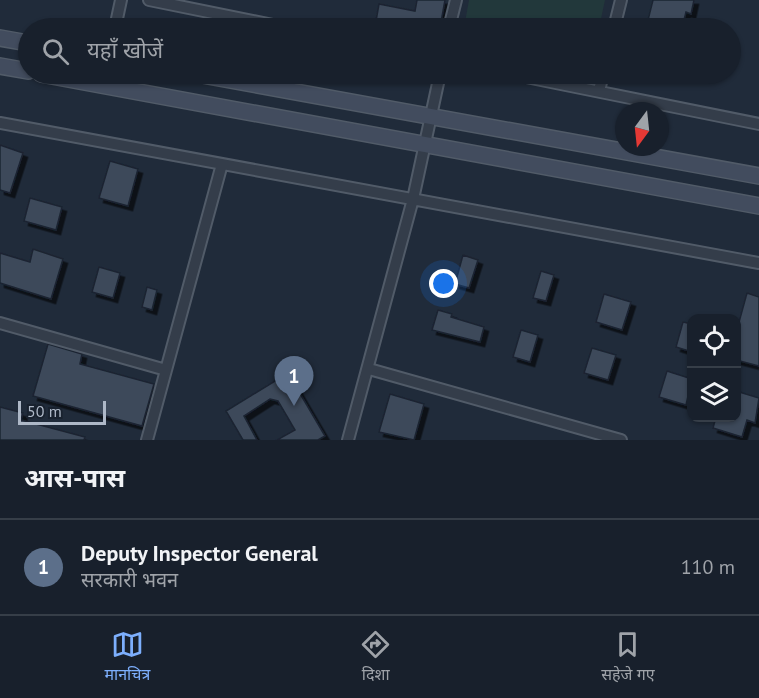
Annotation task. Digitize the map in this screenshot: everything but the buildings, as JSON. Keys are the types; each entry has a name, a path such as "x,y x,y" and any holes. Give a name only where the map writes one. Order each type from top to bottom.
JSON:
{"main road":[{"path":"0,38 18,41"},
{"path":"0,66 18,69"},
{"path":"95,84 759,206"},
{"path":"254,84 759,176"}],"street":[{"path":"117,18 121,0"},
{"path":"149,0 238,18"},
{"path":"452,18 456,0"},
{"path":"616,18 621,0"},
{"path":"348,440 413,199 438,84"},
{"path":"563,84 759,123"},
{"path":"599,91 601,84"},
{"path":"0,123 759,263"},
{"path":"147,440 222,164"},
{"path":"0,323 166,370"},
{"path":"369,369 621,440"}],"green space":[{"path":"469,0 605,0 601,18 466,18"}],"place":[{"name":"Deputy Inspector General","path":"294,406"}]}
